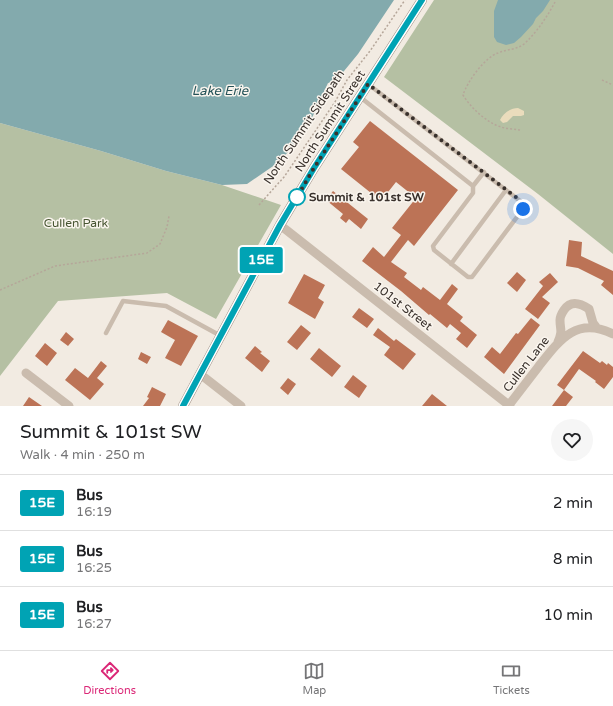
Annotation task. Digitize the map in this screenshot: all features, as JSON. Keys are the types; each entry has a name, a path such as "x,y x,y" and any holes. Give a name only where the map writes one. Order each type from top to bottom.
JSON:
{"main road":[{"name":"North Summit Street","path":"183,406 280,225 314,168 422,0"}],"street":[{"name":"101st Street","path":"280,225 510,406"},
{"path":"558,342 562,334 560,319 562,314 570,304 575,303 582,304 589,309 596,327 613,334"},
{"name":"Cullen Lane","path":"510,406 558,342 570,333 583,328 596,327"},
{"path":"26,373 69,406"},
{"path":"200,374 241,406"}],"lane":[{"path":"368,84 484,172 524,204 523,209 472,277 468,276 451,264 434,250 433,246 473,193 473,186 484,172"},
{"path":"360,97 473,186"},
{"path":"451,264 506,190"},
{"path":"106,333 123,302 166,306 220,336"}],"path":[{"name":"North Summit Sidepath","path":"259,205 284,177 335,102 347,80 370,52 405,0"},
{"path":"520,130 500,127 483,117 468,103 463,95 464,89 473,75 489,58 497,53 513,50 523,44 547,17 555,2"},
{"path":"602,80 613,85"},
{"path":"0,290 55,266 147,253 160,244 167,227 169,216"}],"green space":[{"path":"434,0 613,0 613,254 538,194 384,77"},
{"name":"Cullen Park","path":"0,123 166,171 222,185 281,205 216,319 167,293 58,301 0,376"}],"sand":[{"path":"518,108 524,111 524,115 513,116 507,122 503,123 500,120 508,111"}],"water":[{"name":"Lake Erie","path":"0,0 394,0 358,54 335,82 328,83 305,133 279,162 247,184 222,185 166,171 0,123"},
{"path":"498,0 550,0 533,24 521,37 514,43 506,45 497,42 494,37 494,11"}],"building":[{"path":"370,121 458,190 414,246 408,240 391,262 407,273 404,277 421,290 423,287 440,300 452,284 458,289 447,304 463,317 460,321 477,335 467,348 456,339 461,333 450,324 447,328 430,314 429,315 362,261 373,247 384,257 401,235 392,228 416,198 396,182 381,201 341,169 359,147 353,142"},
{"path":"333,191 368,219 361,229 349,219 346,223 340,218 343,214 326,200"},
{"path":"569,240 582,242 581,256 613,271 613,295 601,285 604,281 578,268 566,266"},
{"path":"517,272 526,280 517,292 507,283"},
{"path":"550,273 558,282 542,297 550,303 538,319 525,309 543,286 539,282"},
{"path":"304,274 325,285 318,298 324,302 315,319 288,303"},
{"path":"359,308 374,319 367,328 352,317"},
{"path":"531,318 540,325 504,374 484,357 492,347 500,354 516,333 518,334"},
{"path":"168,320 198,336 181,366 165,358 175,340 161,332"},
{"path":"301,325 311,333 297,350 287,342"},
{"path":"378,328 394,341 396,339 416,354 403,370 384,355 390,347 373,335"},
{"path":"66,332 74,339 68,346 60,340"},
{"path":"45,343 57,353 47,366 35,356"},
{"path":"255,346 262,352 260,353 270,361 262,372 245,358"},
{"path":"319,348 341,366 332,377 310,359"},
{"path":"583,351 600,363 602,361 613,367 613,377 604,389 595,382 596,381 579,369 564,390 557,385"},
{"path":"141,352 151,357 147,364 138,359"},
{"path":"101,361 107,366 97,378 104,384 90,400 65,380 75,368 88,378"},
{"path":"353,375 367,386 359,398 344,387"},
{"path":"288,378 296,384 288,395 280,388"},
{"path":"152,387 166,394 160,406 143,406 149,398 147,397"},
{"path":"564,390 573,397 566,406 552,406"},
{"path":"432,394 447,406 422,406"},
{"path":"29,397 42,406 23,406"}],"bus line":[{"name":"15E","path":"183,406 280,225 314,168 422,0"}],"place":[{"name":"Summit & 101st SW","path":"297,197"}],"route":[{"path":"297,197 294,202 368,84 521,201 524,204 523,209"}]}
